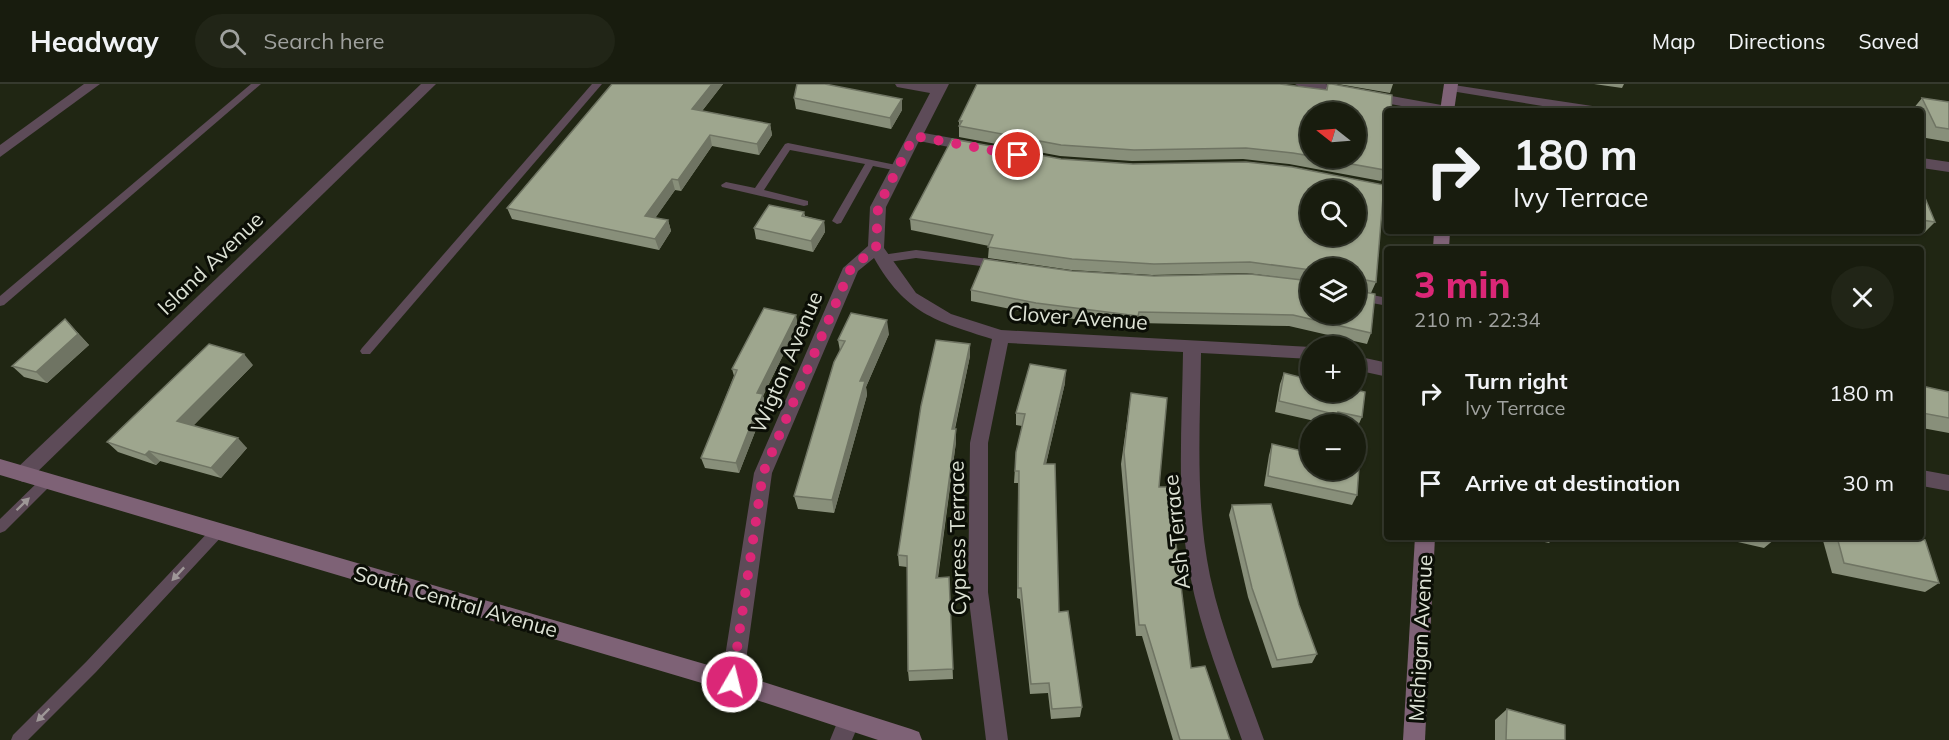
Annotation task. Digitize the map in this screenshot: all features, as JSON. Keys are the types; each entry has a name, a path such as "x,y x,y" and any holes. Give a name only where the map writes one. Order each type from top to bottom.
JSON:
{"main road":[{"path":"1447,108 1451,86"},
{"name":"South Central Avenue","path":"0,467 732,682 845,731 911,740"},
{"name":"Michigan Avenue","path":"1414,740 1425,540"}],"street":[{"path":"0,152 93,84"},
{"name":"Island Avenue","path":"23,474 429,84"},
{"path":"879,254 878,207 940,87 902,84"},
{"path":"1302,84 1436,108"},
{"path":"1451,86 1581,108"},
{"path":"914,136 992,150"},
{"path":"1924,163 1949,167"},
{"name":"Clover Avenue","path":"879,254 910,297 945,318 1001,336 1300,352"},
{"name":"Wigton Avenue","path":"732,682 763,473 851,268 879,254"},
{"name":"Cypress Terrace","path":"997,740 978,592 979,443 1001,336"},
{"name":"Ash Terrace","path":"1192,346 1192,491 1200,574 1253,740"},
{"path":"1366,365 1384,369"},
{"path":"1924,478 1949,483"}],"lane":[{"path":"0,302 256,84"},
{"path":"366,351 597,84"},
{"path":"757,193 788,146 898,168"},
{"path":"837,221 871,162"},
{"path":"726,185 804,203"},
{"path":"879,254 916,254 1013,267"},
{"path":"1366,298 1384,301"},
{"path":"0,527 47,481"},
{"path":"18,740 91,667 218,531"}],"building":[{"path":"612,84 712,84 692,109 770,124 757,144 710,135 678,180 672,179 645,216 668,220 655,239 507,208"},
{"path":"797,84 825,84 902,99 890,118 794,98"},
{"path":"977,84 1280,84 1327,90 1328,84 1332,84 1392,95 1391,108 1384,108 1384,170 1366,167 1366,102 1300,102 1300,154 1246,148 1134,150 1061,145 959,126 962,121 959,121"},
{"path":"1922,98 1949,102 1949,129 1936,127"},
{"path":"952,139 1061,159 1133,164 1246,162 1292,167 1358,180 1300,180 1300,246 1366,246 1366,181 1384,185 1376,282 1366,280 1366,258 1300,258 1300,269 1250,262 1154,264 1072,259 988,247 993,235 910,219"},
{"path":"1924,198 1925,198 1935,222 1924,220"},
{"path":"769,205 804,212 802,216 824,221 811,241 754,228"},
{"path":"984,259 1072,271 1154,276 1250,274 1300,280 1300,317 1139,312 1138,316 1036,303 971,290"},
{"path":"1366,292 1375,294 1371,333 1332,324 1366,324"},
{"path":"764,308 796,315 757,393 763,394 736,463 701,458 737,370 732,369"},
{"path":"851,313 887,320 860,381 865,381 832,500 794,496 834,362 845,341 838,340"},
{"path":"65,319 78,334 36,372 12,366"},
{"path":"936,340 970,344 952,429 956,429 936,578 949,577 953,669 908,671 907,556 898,555 921,406"},
{"path":"209,344 244,354 177,421 238,438 211,468 149,451 145,455 107,442"},
{"path":"1030,364 1066,370 1044,464 1055,464 1059,612 1068,611 1082,707 1052,709 1049,683 1031,684 1021,588 1018,588 1019,471 1015,471 1016,452 1025,414 1016,413"},
{"path":"1284,373 1300,377 1300,402 1364,402 1362,414 1338,412 1338,414 1334,414 1279,401"},
{"path":"1924,386 1949,392 1949,418 1924,413"},
{"path":"1131,393 1167,398 1159,487 1169,487 1191,668 1205,666 1230,740 1180,740 1145,625 1139,625 1124,452"},
{"path":"1272,444 1300,450 1300,480 1358,480 1357,495 1268,476"},
{"path":"1271,504 1299,605 1317,654 1277,660 1252,588 1232,505"},
{"path":"1838,540 1925,540 1939,583 1844,563"},
{"path":"1507,709 1565,725 1565,740 1506,740"}],"route":[{"path":"732,682 763,473 851,268 876,248 878,207 914,136 1018,155"}]}
